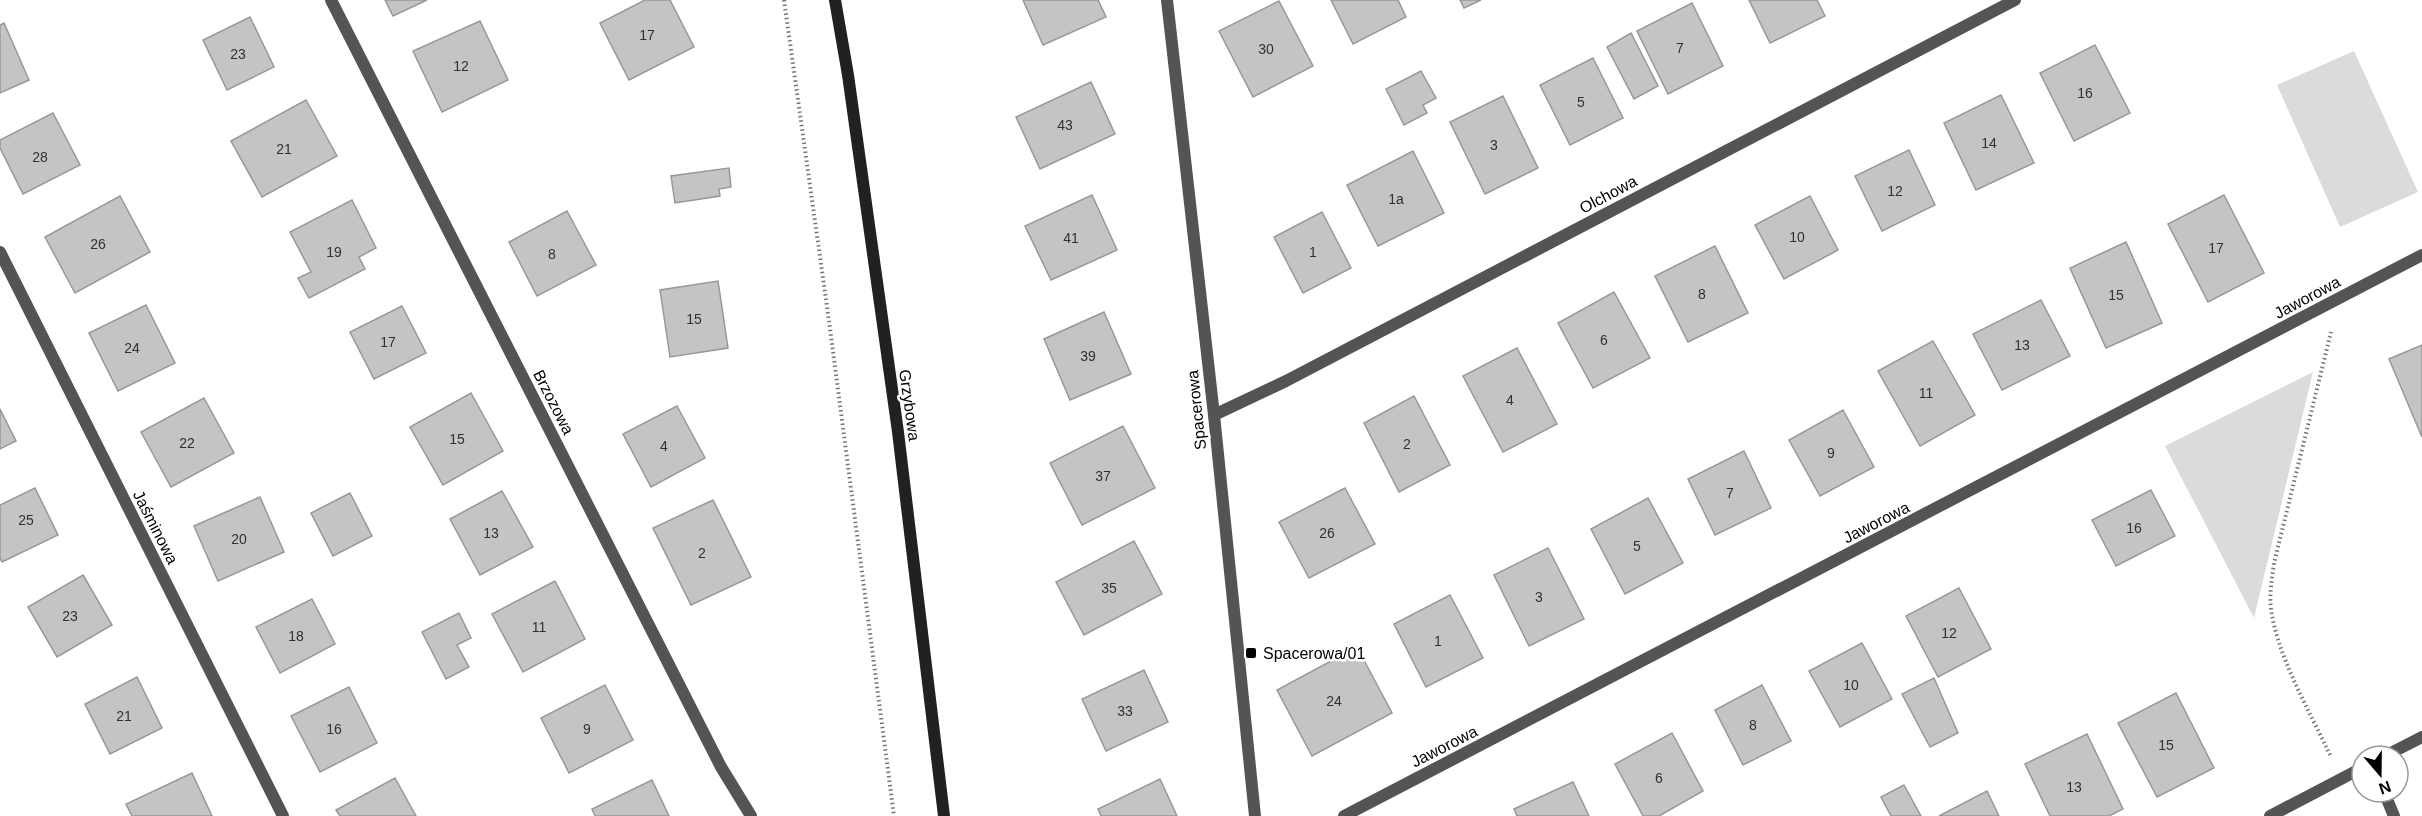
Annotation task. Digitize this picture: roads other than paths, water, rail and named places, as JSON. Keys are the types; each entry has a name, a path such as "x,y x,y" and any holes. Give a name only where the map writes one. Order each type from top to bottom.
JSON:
{"main road":[{"name":"Grzybowa","path":"835,0 849,75 898,432 944,816"}],"street":[{"name":"Brzozowa","path":"331,0 721,767 751,816"},
{"name":"Spacerowa","path":"1167,0 1214,415 1255,816"},
{"name":"Olchowa","path":"1214,415 1286,381 2015,0"},
{"name":"Jaśminowa","path":"0,252 284,816"},
{"name":"Jaworowa","path":"1344,816 2422,255"},
{"path":"2408,744 2422,737"},
{"path":"2270,816 2350,775"}],"place":[{"name":"Spacerowa/01","path":"1251,653"}]}
